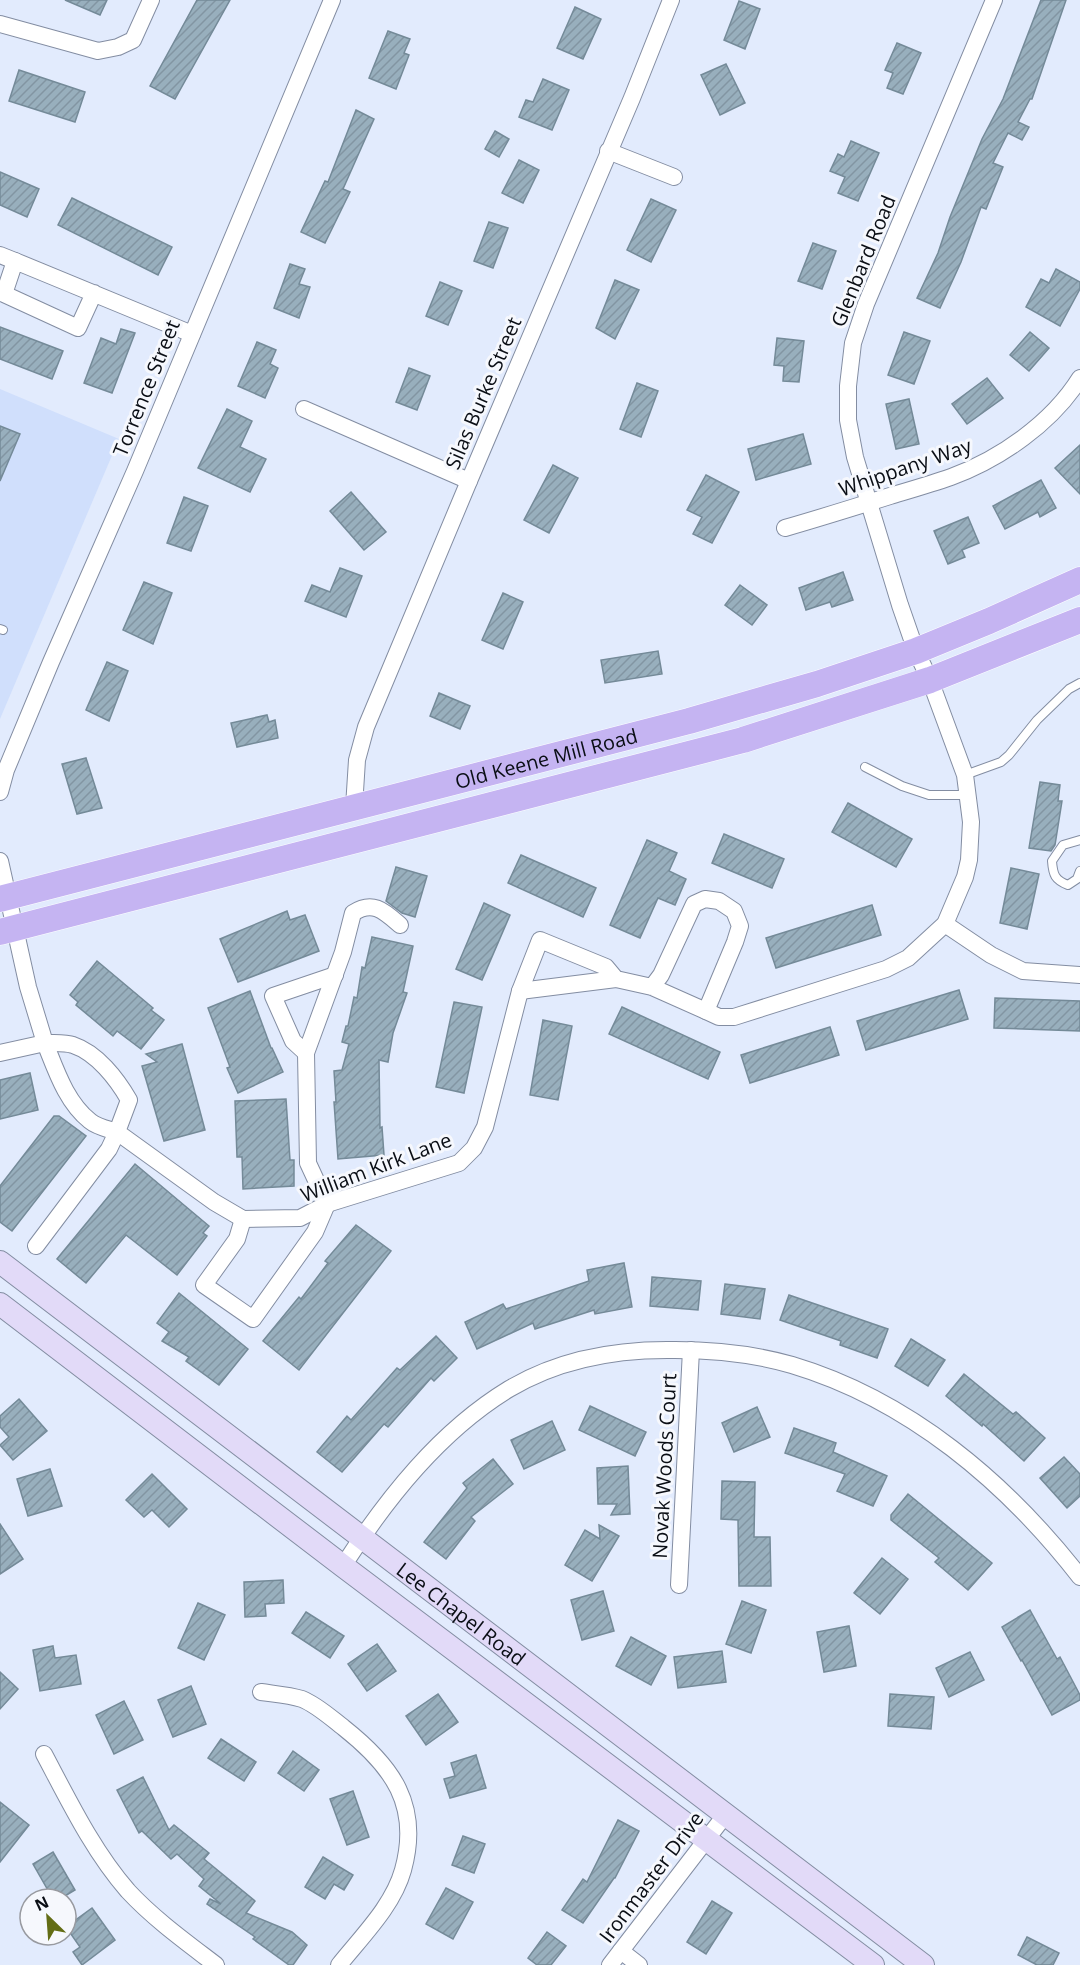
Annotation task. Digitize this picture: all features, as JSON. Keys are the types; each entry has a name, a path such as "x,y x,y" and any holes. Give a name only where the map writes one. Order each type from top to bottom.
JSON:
{"main road":[{"name":"Old Keene Mill Road","path":"4,898 689,721 817,684 916,651 1080,580"},
{"name":"Old Keene Mill Road","path":"7,931 743,740 930,680 1080,620"},
{"name":"Lee Chapel Road","path":"0,1262 923,1965"},
{"name":"Lee Chapel Road","path":"0,1304 343,1566 873,1965"}],"street":[{"path":"0,24 98,51 118,47 133,40 151,0"},
{"name":"Torrence Street","path":"0,790 6,770 51,662 135,471 332,0"},
{"name":"Silas Burke Street","path":"354,807 357,760 366,728 671,0"},
{"name":"Glenbard Road","path":"945,924 965,877 969,860 971,822 969,795 965,775 900,605 855,458 848,420 848,386 854,343 866,304 994,0"},
{"path":"608,151 674,177"},
{"path":"94,293 78,328 4,294 7,258 94,293 192,334"},
{"name":"Whippany Way","path":"785,528 953,477 995,457 1043,421 1080,378"},
{"path":"304,409 469,481"},
{"path":"0,861 7,931 28,987 45,1043 64,1088 76,1107 91,1123 117,1132 214,1202 243,1219 237,1239 204,1285 253,1319 315,1232 327,1204 308,1163 306,1053 343,952 352,914 362,908 370,907 383,911 400,925"},
{"path":"652,987 661,975 694,904 705,899 719,901 734,911 740,926 706,1011"},
{"path":"945,924 991,955 1023,971 1080,975"},
{"name":"William Kirk Lane","path":"520,992 616,979 652,987 719,1017 734,1017 886,969 908,958 945,924"},
{"name":"William Kirk Lane","path":"243,1219 300,1218 327,1204 459,1162 474,1148 486,1127 520,992 540,940 606,967 616,979"},
{"path":"306,1053 293,1041 273,996 335,975"},
{"path":"0,1053 45,1043 71,1044 90,1052 121,1086 129,1100 109,1149 36,1246"},
{"path":"343,1566 361,1538 395,1494 441,1441 475,1412 511,1388 556,1368 598,1356 650,1349 691,1350 751,1356 790,1365 837,1382 882,1404 928,1432 976,1467 1018,1505 1060,1551 1080,1577"},
{"name":"Novak Woods Court","path":"679,1585 691,1350"},
{"path":"261,1692 304,1700 319,1708 368,1747 384,1764 395,1781 404,1803 408,1844 399,1881 383,1909 339,1965"},
{"path":"44,1754 112,1871 130,1892 165,1925 216,1965"},
{"name":"Ironmaster Drive","path":"610,1965 726,1814"},
{"path":"621,1951 639,1965"}],"lane":[{"path":"965,775 1001,762 1036,720 1069,689 1080,683"},
{"path":"865,767 902,786 930,795 969,795"},
{"path":"1080,840 1063,846 1052,861 1053,873 1060,882 1068,885 1077,879 1080,871"}],"shaded area":[{"path":"0,389 119,439 0,719"}],"building":[{"path":"65,0 107,0 100,15"},
{"path":"197,0 230,0 175,99 150,86"},
{"path":"1041,0 1066,0 1032,99 1018,122 1029,127 1022,140 1008,133 993,163 1003,167 986,209 981,207 961,262 940,308 917,298 938,253 982,139 1003,99"},
{"path":"739,1 760,9 745,49 724,40"},
{"path":"575,7 601,19 583,59 557,48"},
{"path":"388,31 410,39 404,53 409,55 396,89 369,78"},
{"path":"897,43 921,53 903,94 887,88 893,73 885,70"},
{"path":"726,64 745,103 720,115 701,75"},
{"path":"19,70 85,92 75,122 9,101"},
{"path":"543,79 569,90 552,130 519,117 526,100 533,102"},
{"path":"356,110 374,119 343,189 350,192 325,243 301,232 325,181 328,182"},
{"path":"495,131 509,139 499,157 485,149"},
{"path":"851,141 879,153 858,201 838,193 845,177 830,171 838,154 844,157"},
{"path":"519,160 539,170 523,203 502,193"},
{"path":"0,172 39,189 27,217 0,205"},
{"path":"72,198 172,247 158,275 58,225"},
{"path":"651,199 676,210 651,262 627,250"},
{"path":"489,222 508,228 493,268 474,261"},
{"path":"813,243 836,251 822,289 798,281"},
{"path":"290,264 305,269 299,284 310,287 299,318 274,308"},
{"path":"1056,269 1080,282 1080,289 1060,326 1026,307 1041,279 1049,283"},
{"path":"615,280 639,290 615,339 596,328"},
{"path":"440,282 462,291 448,325 426,316"},
{"path":"0,327 63,351 52,379 0,359"},
{"path":"121,329 135,333 112,393 84,383 101,338 116,344"},
{"path":"904,332 930,341 914,384 888,375"},
{"path":"1030,332 1049,348 1029,371 1010,355"},
{"path":"777,338 804,341 799,382 783,381 784,366 774,365"},
{"path":"257,342 276,350 270,364 278,368 265,398 238,386"},
{"path":"409,368 430,376 417,410 396,402"},
{"path":"987,378 1003,398 967,424 952,404"},
{"path":"637,383 658,391 641,437 620,429"},
{"path":"909,399 919,444 896,449 886,404"},
{"path":"227,409 252,421 240,447 266,459 250,492 198,468"},
{"path":"0,426 20,434 0,481"},
{"path":"803,434 811,464 756,480 748,449"},
{"path":"1080,445 1080,494 1055,468"},
{"path":"553,465 578,478 549,533 524,520"},
{"path":"706,475 739,492 712,543 693,534 702,517 687,510"},
{"path":"1041,480 1056,508 1040,517 1038,512 1005,529 993,506"},
{"path":"351,492 386,532 364,550 330,511"},
{"path":"184,497 208,506 191,551 167,543"},
{"path":"968,517 979,543 962,550 965,557 948,564 934,531"},
{"path":"340,568 362,576 346,617 305,601 312,585 330,592"},
{"path":"843,572 853,600 832,607 830,602 806,610 799,588"},
{"path":"144,582 172,593 153,644 123,630"},
{"path":"740,585 767,605 752,625 725,605"},
{"path":"503,593 523,602 503,649 482,640"},
{"path":"658,651 662,674 605,683 601,660"},
{"path":"107,662 128,671 109,721 86,710"},
{"path":"439,693 470,706 460,729 430,716"},
{"path":"267,715 269,722 275,720 278,738 237,747 231,723"},
{"path":"86,758 102,808 77,814 62,764"},
{"path":"1040,782 1060,785 1058,801 1062,801 1055,845 1051,851 1029,848"},
{"path":"848,803 912,839 896,867 832,832"},
{"path":"724,834 784,859 772,888 712,863"},
{"path":"647,840 677,853 669,871 686,879 675,905 658,898 640,938 610,925"},
{"path":"521,855 596,888 583,917 508,883"},
{"path":"396,867 427,876 415,917 402,913 386,901"},
{"path":"1011,868 1039,874 1027,929 1000,923"},
{"path":"484,903 510,915 482,980 456,969"},
{"path":"872,905 881,935 776,968 766,938"},
{"path":"287,911 290,920 305,915 319,951 238,982 220,939"},
{"path":"372,937 413,946 403,992 407,993 393,1033 388,1062 379,1060 380,1128 382,1127 384,1155 338,1159 334,1071 342,1070 349,1044 342,1042 354,997 357,998 362,967 365,968"},
{"path":"97,961 164,1020 141,1049 117,1031 113,1036 76,1005 78,1002 70,995"},
{"path":"959,990 968,1019 866,1050 857,1021"},
{"path":"250,991 271,1048 283,1072 238,1093 227,1068 230,1067 208,1008"},
{"path":"995,998 1080,1001 1080,1031 994,1028"},
{"path":"454,1002 482,1007 464,1093 436,1087"},
{"path":"622,1007 720,1052 708,1079 609,1034"},
{"path":"543,1020 572,1026 558,1100 530,1095"},
{"path":"830,1027 839,1055 750,1083 741,1055"},
{"path":"182,1044 205,1130 164,1141 142,1066 157,1062 146,1054"},
{"path":"30,1073 38,1110 0,1119 0,1080"},
{"path":"286,1099 290,1160 294,1160 294,1186 243,1189 242,1157 237,1157 235,1101"},
{"path":"54,1116 59,1116 86,1136 12,1231 0,1222 0,1186"},
{"path":"135,1164 209,1226 203,1233 207,1236 177,1275 126,1235 86,1283 57,1259"},
{"path":"356,1225 391,1251 299,1370 263,1341 299,1297 301,1299 328,1263 325,1261"},
{"path":"624,1263 632,1307 595,1314 594,1310 535,1329 533,1323 477,1349 465,1322 503,1304 506,1309 589,1281 587,1270"},
{"path":"652,1277 701,1281 698,1310 650,1306"},
{"path":"725,1284 765,1289 760,1319 721,1314"},
{"path":"179,1293 248,1349 219,1385 186,1361 189,1357 162,1341 169,1332 157,1323"},
{"path":"789,1295 888,1329 877,1358 840,1345 841,1341 780,1320"},
{"path":"436,1336 457,1358 434,1381 431,1378 388,1427 384,1424 342,1472 317,1452 347,1416 351,1420 397,1368 400,1370"},
{"path":"911,1339 945,1360 928,1386 895,1366"},
{"path":"964,1374 1013,1414 1016,1412 1045,1438 1024,1461 983,1424 982,1426 946,1396"},
{"path":"19,1399 47,1431 13,1460 0,1445 9,1437 0,1427 0,1416"},
{"path":"590,1406 646,1432 635,1456 579,1430"},
{"path":"757,1407 770,1437 734,1452 722,1423"},
{"path":"552,1421 565,1450 524,1469 511,1440"},
{"path":"794,1428 836,1443 833,1452 887,1476 873,1506 837,1491 845,1474 785,1453"},
{"path":"1064,1457 1080,1474 1080,1496 1067,1508 1040,1478"},
{"path":"493,1459 513,1484 471,1517 475,1521 446,1559 424,1542 467,1488 463,1483"},
{"path":"628,1466 630,1514 611,1515 617,1504 598,1504 597,1468"},
{"path":"50,1469 62,1506 28,1516 17,1479"},
{"path":"152,1474 187,1509 169,1527 152,1510 144,1517 126,1500"},
{"path":"722,1481 755,1482 754,1537 770,1537 771,1586 739,1586 738,1520 721,1519"},
{"path":"908,1494 992,1563 968,1590 935,1562 939,1558 891,1520 891,1515"},
{"path":"0,1524 23,1559 0,1574"},
{"path":"599,1525 619,1536 592,1581 565,1565 585,1530 600,1539"},
{"path":"882,1558 908,1579 880,1614 854,1593"},
{"path":"283,1580 284,1603 265,1604 266,1616 245,1617 244,1582"},
{"path":"603,1591 614,1631 582,1640 571,1600"},
{"path":"742,1601 766,1610 751,1653 726,1644"},
{"path":"198,1603 225,1615 204,1660 178,1648"},
{"path":"1030,1610 1057,1659 1060,1657 1080,1695 1080,1700 1052,1715 1002,1627"},
{"path":"306,1612 344,1636 330,1658 292,1633"},
{"path":"849,1626 856,1666 824,1672 817,1632"},
{"path":"631,1637 666,1656 651,1685 616,1666"},
{"path":"377,1644 396,1671 367,1691 348,1664"},
{"path":"53,1646 55,1658 76,1655 81,1684 40,1691 33,1650"},
{"path":"722,1651 726,1682 678,1688 674,1657"},
{"path":"970,1652 984,1680 949,1697 936,1668"},
{"path":"0,1672 18,1689 0,1709"},
{"path":"191,1686 206,1724 173,1737 158,1700"},
{"path":"438,1694 458,1722 426,1745 406,1716"},
{"path":"890,1694 934,1697 931,1729 888,1726"},
{"path":"124,1701 143,1740 114,1754 96,1715"},
{"path":"221,1739 256,1762 244,1781 208,1758"},
{"path":"293,1751 319,1770 304,1791 278,1773"},
{"path":"476,1755 486,1788 450,1798 444,1779 455,1776 451,1763"},
{"path":"143,1777 169,1830 174,1825 209,1853 204,1859 255,1901 246,1913 292,1932 307,1945 293,1965 289,1965 253,1939 255,1937 207,1904 210,1899 221,1904 199,1886 204,1879 177,1854 171,1859 142,1831 139,1833 117,1790"},
{"path":"353,1791 369,1837 347,1845 330,1799"},
{"path":"0,1802 29,1825 0,1862"},
{"path":"618,1820 639,1831 615,1878 583,1923 562,1910 583,1879 587,1882"},
{"path":"463,1836 485,1844 474,1873 452,1865"},
{"path":"53,1852 73,1887 46,1887 33,1864"},
{"path":"323,1857 353,1875 344,1890 334,1884 325,1899 305,1887"},
{"path":"446,1888 473,1902 453,1939 426,1924"},
{"path":"712,1901 732,1913 706,1954 687,1942"},
{"path":"92,1908 115,1940 82,1965 73,1952 80,1947 78,1918"},
{"path":"547,1932 566,1946 551,1965 537,1965 528,1958"},
{"path":"1027,1937 1059,1953 1053,1965 1037,1965 1018,1955"}]}
